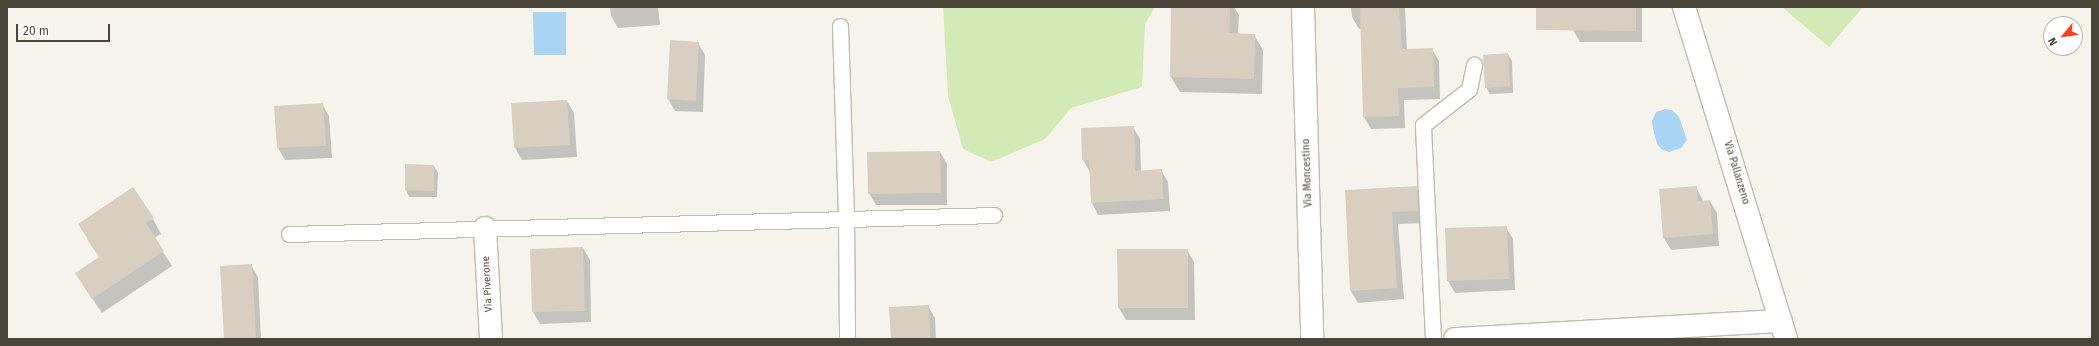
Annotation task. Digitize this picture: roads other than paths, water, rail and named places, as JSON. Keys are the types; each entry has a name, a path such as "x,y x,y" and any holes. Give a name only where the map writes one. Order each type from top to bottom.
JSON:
{"street":[{"name":"Via Moncestino","path":"1303,7 1312,339"},
{"name":"Via Pallanzeno","path":"1684,7 1784,330"},
{"name":"Via Piverone","path":"485,228 491,339"},
{"path":"1455,339 1784,330"}],"lane":[{"path":"840,26 846,219 847,339"},
{"path":"1433,339 1423,125 1469,89 1474,65"},
{"path":"289,234 994,215"}],"water":[{"path":"533,12 566,12 566,55 534,55"},
{"path":"1665,109 1672,110 1679,117 1687,140 1681,148 1669,152 1661,149 1657,144 1652,121 1656,112"}]}
